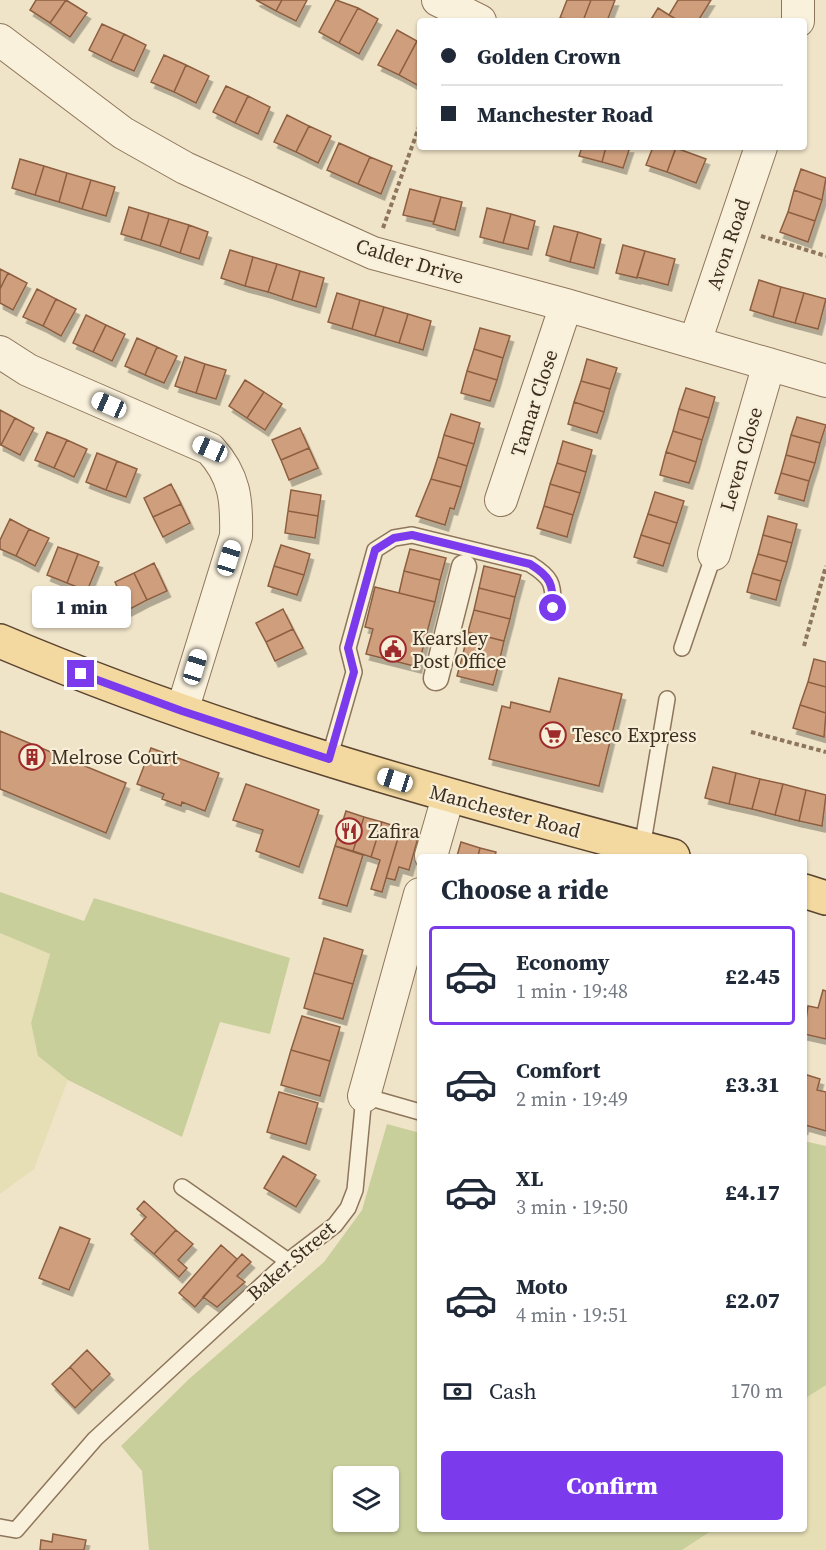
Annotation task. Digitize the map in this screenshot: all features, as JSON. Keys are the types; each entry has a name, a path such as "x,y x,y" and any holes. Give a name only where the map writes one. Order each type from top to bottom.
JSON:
{"main road":[{"name":"Manchester Road","path":"0,641 61,667 182,711 329,759 448,796 665,854"},
{"path":"807,892 826,897"}],"street":[{"path":"438,0 474,18"},
{"path":"798,0 798,18"},
{"name":"Calder Drive","path":"0,40 123,133 185,168 373,253 566,305 826,381"},
{"name":"Avon Road","path":"695,342 760,150"},
{"name":"Tamar Close","path":"501,500 566,305"},
{"path":"0,352 28,369 210,449 224,465 233,486 237,510 236,536 182,711"},
{"name":"Leven Close","path":"714,554 769,364"},
{"path":"436,678 464,567"},
{"path":"432,854 448,796"},
{"name":"Baker Street","path":"364,1096 407,994 417,916"}],"lane":[{"path":"329,759 354,672 348,648 375,550 394,538 412,535 530,564 546,575 553,591 553,608"},
{"path":"682,648 714,554"},
{"path":"642,848 667,699"},
{"path":"364,1096 417,1111"},
{"name":"Baker Street","path":"0,1527 16,1530 95,1439 288,1261 335,1225 348,1208 355,1190 364,1096"},
{"path":"182,1187 288,1261"}],"path":[{"path":"373,253 417,132"},
{"path":"734,227 826,256"},
{"path":"804,646 826,566"},
{"path":"751,732 826,752"}],"shaded area":[{"path":"0,933 50,954 31,1023 38,1056 68,1080 34,1169 0,1194"},
{"path":"826,1385 826,1550 682,1550 709,1532 807,1532 807,1397"}],"green space":[{"path":"0,892 84,921 94,898 290,958 270,1034 220,1022 182,1137 68,1080 38,1056 31,1023 50,954 0,933"},
{"path":"387,1124 417,1132 417,1532 709,1532 682,1550 149,1550 142,1471 121,1446 189,1379 324,1262 362,1210"},
{"path":"807,1142 826,1146 826,1385 807,1397"}],"building":[{"path":"36,0 66,0 50,23 30,10"},
{"path":"66,0 87,13 70,37 50,23"},
{"path":"256,0 282,0 276,11"},
{"path":"282,0 307,0 296,21 276,11"},
{"path":"336,0 358,8 339,43 319,32"},
{"path":"567,0 591,0 584,18 560,18"},
{"path":"591,0 615,0 608,18 584,18"},
{"path":"678,0 711,0 700,18 674,18 669,15"},
{"path":"358,8 378,19 359,54 339,43"},
{"path":"658,8 674,18 652,18"},
{"path":"102,24 124,34 111,61 89,50"},
{"path":"397,30 417,41 399,75 378,65"},
{"path":"124,34 146,45 134,71 111,61"},
{"path":"417,41 417,85 399,75"},
{"path":"164,55 186,65 174,92 151,82"},
{"path":"186,65 209,76 196,103 174,92"},
{"path":"226,86 248,96 235,123 213,112"},
{"path":"248,96 270,107 258,134 235,123"},
{"path":"287,115 309,126 296,152 274,142"},
{"path":"309,126 331,136 318,163 296,152"},
{"path":"339,143 370,157 358,184 327,170"},
{"path":"581,150 605,150 602,162 579,156"},
{"path":"605,150 629,150 623,168 602,162"},
{"path":"652,150 675,150 667,172 646,165"},
{"path":"675,150 706,159 696,183 667,172"},
{"path":"370,157 392,166 381,194 358,184"},
{"path":"20,159 44,166 35,195 12,188"},
{"path":"44,166 67,173 59,202 35,195"},
{"path":"801,169 826,178 822,200 794,190"},
{"path":"67,173 91,180 82,209 59,202"},
{"path":"91,180 115,187 106,216 82,209"},
{"path":"410,189 441,197 434,222 403,215"},
{"path":"794,190 822,200 815,221 788,212"},
{"path":"441,197 462,202 455,230 433,224"},
{"path":"129,207 149,213 141,240 121,234"},
{"path":"487,208 511,214 503,243 480,237"},
{"path":"788,212 815,221 808,242 780,232"},
{"path":"149,213 169,219 160,246 141,240"},
{"path":"511,214 535,221 528,249 503,243"},
{"path":"169,219 189,225 180,253 160,246"},
{"path":"189,225 208,232 199,259 180,253"},
{"path":"554,226 578,232 570,262 546,255"},
{"path":"578,232 601,239 594,268 570,262"},
{"path":"623,245 645,251 637,278 616,273"},
{"path":"230,250 253,257 245,286 221,278"},
{"path":"645,251 675,259 668,285 637,277"},
{"path":"253,257 277,264 268,292 245,286"},
{"path":"277,264 300,271 292,300 268,292"},
{"path":"0,269 8,273 0,289"},
{"path":"300,271 324,278 316,307 292,300"},
{"path":"8,273 27,283 13,310 0,303 0,289"},
{"path":"759,280 781,287 773,317 750,310"},
{"path":"781,287 804,293 795,323 773,317"},
{"path":"37,289 56,299 43,326 23,317"},
{"path":"337,293 360,300 352,329 328,322"},
{"path":"804,293 826,299 818,329 795,323"},
{"path":"56,299 76,309 61,336 43,326"},
{"path":"360,300 384,307 375,336 352,329"},
{"path":"384,307 408,314 399,343 375,336"},
{"path":"408,314 431,321 423,350 399,343"},
{"path":"86,315 106,325 93,352 73,343"},
{"path":"106,325 125,334 112,361 93,352"},
{"path":"480,328 510,336 503,358 474,349"},
{"path":"137,338 157,347 145,375 125,366"},
{"path":"157,347 177,356 164,383 145,375"},
{"path":"474,349 503,358 497,380 467,371"},
{"path":"185,357 205,364 196,393 175,386"},
{"path":"587,359 617,368 610,389 581,381"},
{"path":"205,364 226,370 216,399 196,393"},
{"path":"467,371 497,380 490,401 461,393"},
{"path":"245,380 264,392 247,418 229,406"},
{"path":"581,381 610,389 604,412 574,402"},
{"path":"686,388 715,397 709,418 679,409"},
{"path":"264,392 282,404 265,430 247,418"},
{"path":"574,402 604,412 597,433 568,424"},
{"path":"679,409 709,418 702,440 673,431"},
{"path":"0,410 15,418 1,445 0,445"},
{"path":"451,414 480,423 474,444 444,435"},
{"path":"797,417 826,425 820,443 791,435"},
{"path":"15,418 34,428 20,455 1,445"},
{"path":"300,428 309,448 281,460 272,440"},
{"path":"673,431 702,440 696,462 666,452"},
{"path":"47,432 67,440 54,468 35,460"},
{"path":"444,435 474,444 467,466 438,457"},
{"path":"791,435 820,443 815,463 786,455"},
{"path":"67,440 87,449 74,477 54,468"},
{"path":"563,441 592,450 586,472 557,463"},
{"path":"309,448 318,468 289,480 281,460"},
{"path":"666,452 696,462 689,483 660,475"},
{"path":"97,453 117,461 106,490 86,482"},
{"path":"786,455 815,463 809,481 781,473"},
{"path":"438,457 467,466 461,487 431,479"},
{"path":"117,461 137,469 126,497 106,490"},
{"path":"557,463 586,472 580,493 550,484"},
{"path":"781,473 809,481 804,501 775,493"},
{"path":"431,479 461,487 454,509 450,508 445,525 416,516"},
{"path":"171,484 181,504 153,517 144,498"},
{"path":"550,484 580,493 573,515 544,506"},
{"path":"291,490 321,495 318,516 288,511"},
{"path":"655,492 684,501 677,523 648,514"},
{"path":"181,504 190,523 163,537 153,517"},
{"path":"544,506 573,515 567,537 537,528"},
{"path":"288,511 318,516 315,538 285,533"},
{"path":"648,514 677,523 670,544 641,535"},
{"path":"768,516 797,524 792,543 763,535"},
{"path":"10,519 29,529 16,556 0,549 0,540"},
{"path":"29,529 49,538 35,566 16,556"},
{"path":"641,535 670,544 663,566 634,557"},
{"path":"763,535 792,543 787,562 758,554"},
{"path":"281,545 310,554 304,575 274,566"},
{"path":"58,547 78,554 67,583 47,575"},
{"path":"410,549 446,558 440,580 404,571"},
{"path":"78,554 99,562 87,591 67,583"},
{"path":"758,554 787,562 781,581 752,573"},
{"path":"154,563 167,591 147,600 134,573"},
{"path":"274,566 304,575 297,595 268,586"},
{"path":"484,566 521,575 515,597 479,588"},
{"path":"404,571 440,580 435,602 399,593"},
{"path":"134,573 147,600 128,610 115,582"},
{"path":"752,573 781,581 776,600 747,592"},
{"path":"375,587 435,602 418,667 366,654 373,629 365,627"},
{"path":"479,588 515,597 510,619 474,610"},
{"path":"283,609 293,629 266,642 256,623"},
{"path":"474,610 510,619 504,641 468,632"},
{"path":"293,629 303,648 275,661 266,642"},
{"path":"468,632 504,641 499,663 463,654"},
{"path":"463,654 499,663 493,685 457,676"},
{"path":"814,659 826,662 826,687 808,682"},
{"name":"Tesco Express","path":"559,678 622,694 599,786 489,759 502,706 510,708 511,702 550,712"},
{"path":"808,682 826,687 826,713 800,705"},
{"path":"800,705 826,713 824,737 793,728"},
{"name":"Melrose Court","path":"0,731 126,783 106,833 0,789"},
{"path":"151,748 219,773 205,811 182,802 181,806 162,799 164,794 137,784"},
{"path":"713,767 736,773 729,804 705,798"},
{"path":"736,773 760,779 752,809 729,804"},
{"path":"760,779 783,784 775,815 752,809"},
{"path":"246,784 319,810 299,867 256,851 263,830 233,820"},
{"path":"783,784 806,790 799,821 775,815"},
{"path":"806,790 826,795 822,826 799,821"},
{"name":"Zafira","path":"346,811 364,817 353,851 335,846"},
{"path":"364,817 382,822 371,857 353,851"},
{"path":"382,822 401,828 382,892 371,889 380,860 371,857"},
{"path":"401,828 419,834 409,870 399,867 395,880 386,878"},
{"path":"461,842 480,848 478,854 458,854"},
{"path":"335,846 363,855 347,906 319,898"},
{"path":"480,848 496,852 496,854 478,854"},
{"path":"324,938 363,950 353,984 314,973"},
{"path":"314,973 353,984 343,1019 304,1008"},
{"path":"823,990 826,991 826,1039 807,1035 808,1006 818,1008"},
{"path":"302,1016 340,1027 330,1061 291,1050"},
{"path":"291,1050 330,1061 320,1096 281,1085"},
{"path":"807,1075 820,1079 817,1090 826,1092 826,1131 807,1126"},
{"path":"279,1092 318,1103 306,1144 267,1132"},
{"path":"283,1156 316,1175 296,1207 264,1188"},
{"path":"144,1201 176,1230 154,1254 131,1234 146,1217 137,1209"},
{"path":"60,1227 90,1239 69,1290 39,1278"},
{"path":"176,1230 193,1244 178,1260 187,1268 179,1277 154,1254"},
{"path":"221,1245 237,1259 195,1307 179,1293"},
{"path":"242,1254 251,1262 237,1276 245,1282 217,1307 203,1297"},
{"path":"87,1350 110,1374 92,1391 70,1367"},
{"path":"70,1367 92,1391 75,1408 52,1384"},
{"path":"53,1534 86,1540 84,1550 40,1550 41,1540 52,1542"}],"place":[{"name":"Kearsley Post Office","path":"393,649"},
{"name":"Tesco Express","path":"553,735"},
{"name":"Melrose Court","path":"32,757"},
{"name":"Zafira","path":"349,831"}],"route":[{"path":"81,674 182,711 329,759 354,672 348,648 375,550 394,538 412,535 530,564 546,575 553,591 553,608"}]}
